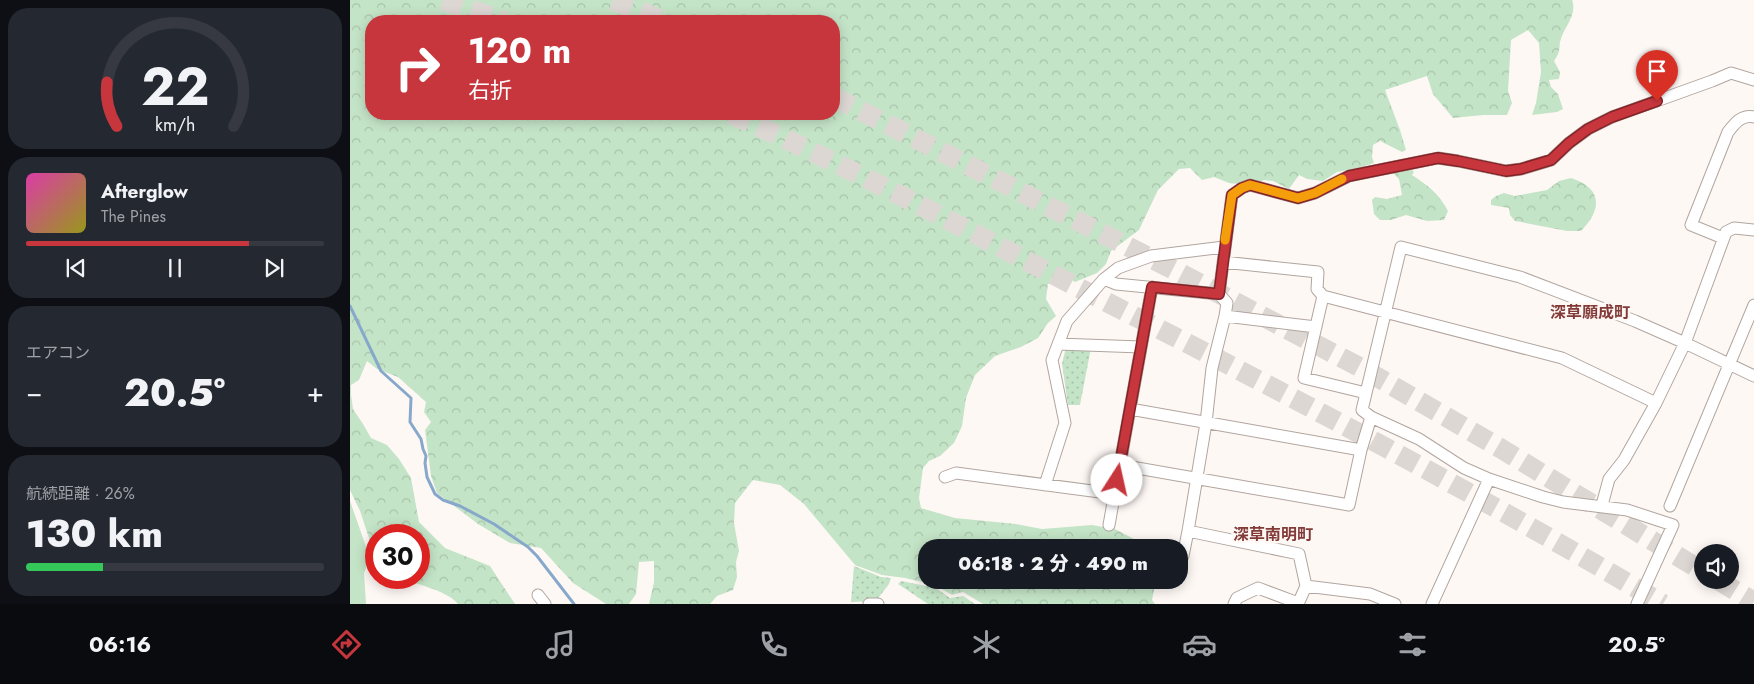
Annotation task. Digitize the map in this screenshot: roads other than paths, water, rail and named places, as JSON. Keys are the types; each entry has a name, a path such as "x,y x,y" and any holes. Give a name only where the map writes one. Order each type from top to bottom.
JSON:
{"street":[{"path":"1219,294 1232,195 1242,188 1250,185 1298,198 1315,193 1349,176 1438,158 1506,171 1521,169 1551,160 1588,129 1612,117 1712,82 1731,73 1754,80"},
{"path":"1723,238 1691,225 1728,132 1738,120 1753,113"},
{"path":"1602,506 1609,479 1624,460 1656,403 1685,342 1726,232 1734,228 1754,230"},
{"path":"1044,485 1065,423 1052,360 1067,321 1104,279 1118,268 1151,256 1224,247"},
{"path":"1637,604 1673,525 1627,510 1563,502 1543,497 1489,479 1464,468 1419,439 1371,417 1362,410 1401,247 1520,277 1685,342 1754,376"},
{"path":"1223,262 1318,272 1317,289 1323,296 1562,358 1656,403"},
{"path":"1104,279 1116,284 1219,294 1227,303 1212,368 1206,423 1186,539"},
{"path":"1109,525 1152,287"},
{"path":"1323,296 1304,378 1366,393"},
{"path":"1670,506 1754,305"},
{"path":"1225,316 1316,327"},
{"path":"1058,344 1141,347"},
{"path":"1130,409 1362,450"},
{"path":"1120,465 1349,505 1371,417"},
{"path":"945,476 956,473 1115,494"},
{"path":"1432,604 1489,479"},
{"path":"1188,531 1299,554 1306,586 1298,604 1258,588 1237,598 1234,604"},
{"path":"1306,586 1395,604"},
{"path":"869,604 878,604"}],"waterway":[{"path":"350,306 381,371 411,398 410,422 421,439 426,456 427,477 435,494 443,500 460,506 494,524 528,547 574,604"}],"tunnel":[{"path":"443,0 487,15"},
{"path":"613,0 649,15"},
{"path":"840,100 1178,272 1365,370 1500,448 1694,566"},
{"path":"744,120 820,155 907,199 1302,403 1520,521 1663,604"},
{"path":"1733,589 1754,602"}],"district":[{"name":"深草願成町","path":"1590,312"},
{"name":"深草南明町","path":"1273,534"}]}
